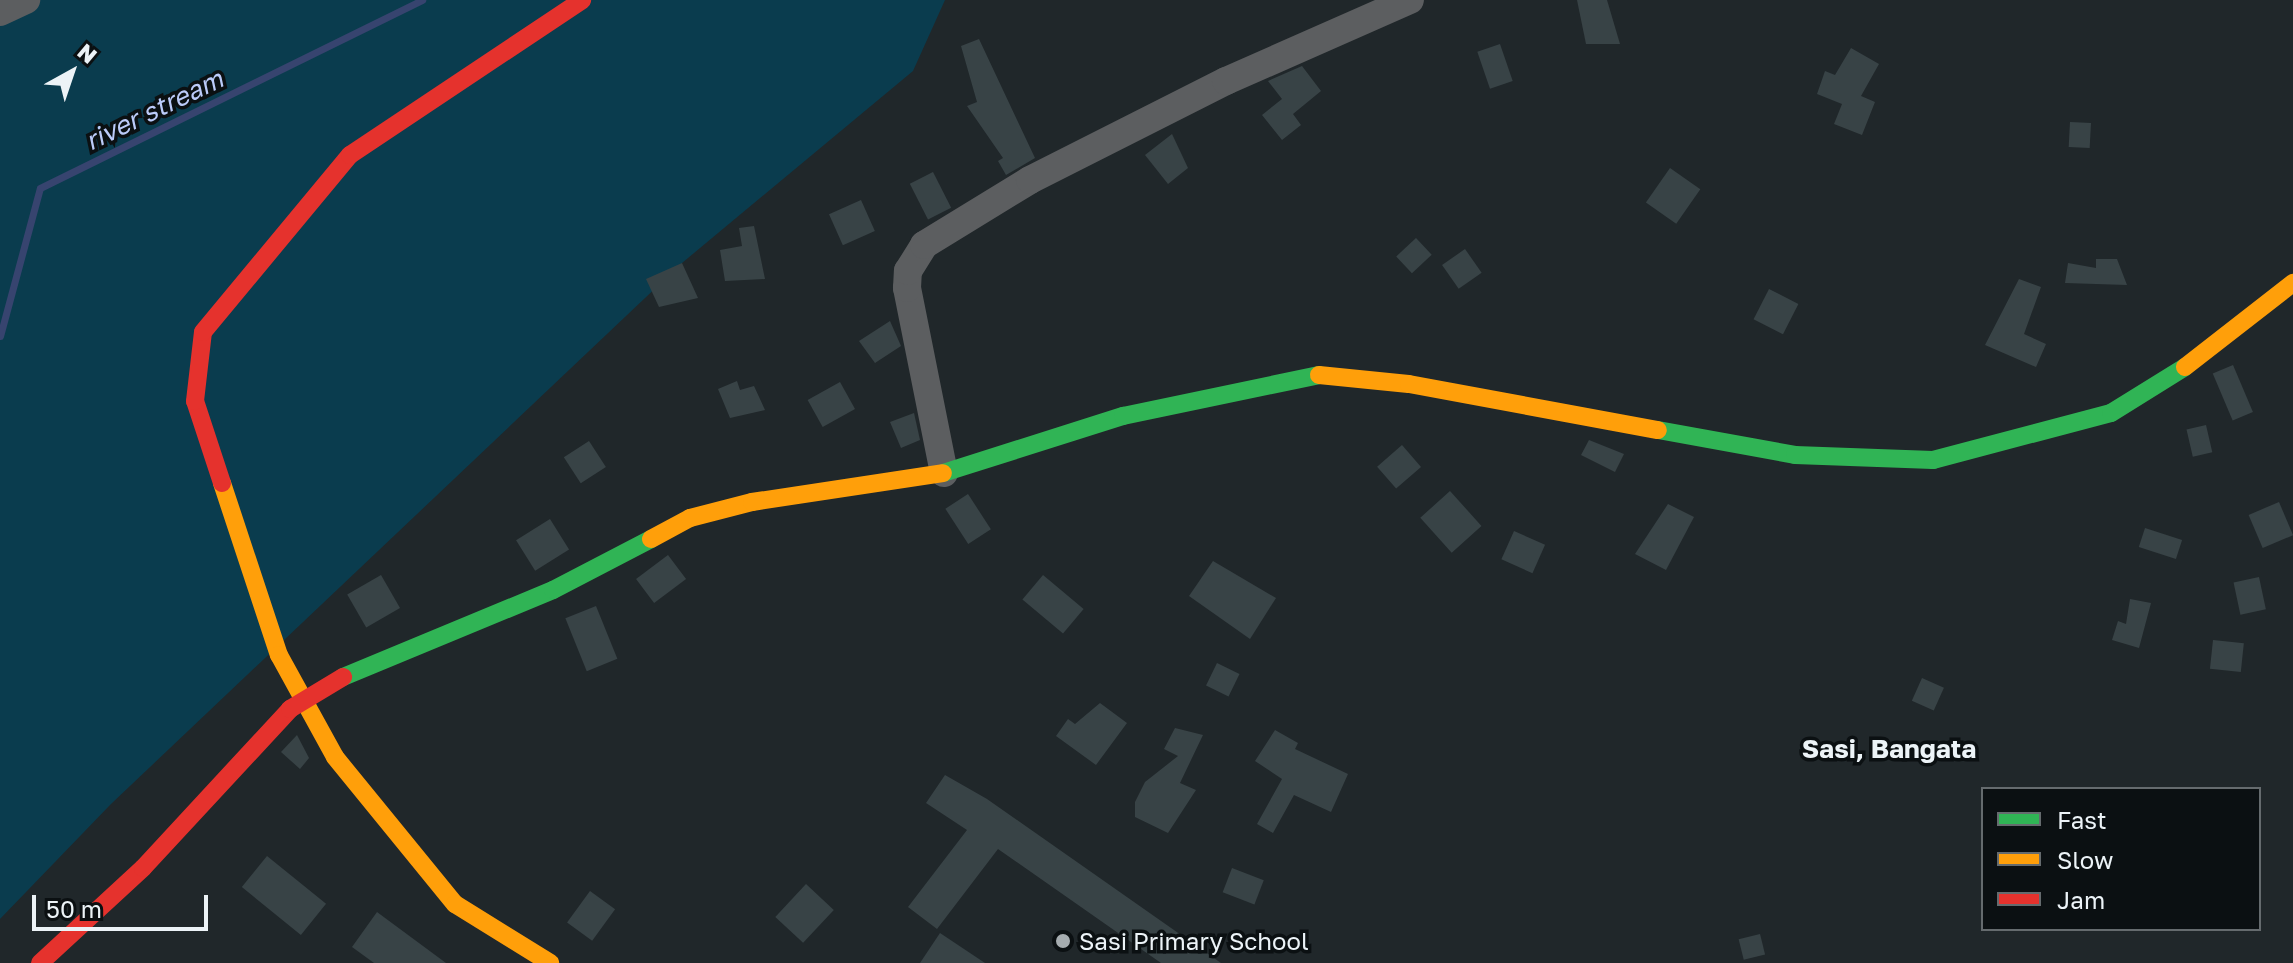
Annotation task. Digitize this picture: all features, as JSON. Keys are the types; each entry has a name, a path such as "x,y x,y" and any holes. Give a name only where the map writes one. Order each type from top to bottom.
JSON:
{"street":[{"path":"0,12 26,0"},
{"path":"550,963 455,904 425,875 335,757 304,701 258,602 195,401 203,332 350,155 582,0"},
{"path":"944,473 907,288 924,245 1030,180 1226,81 1410,0"},
{"path":"40,963 143,868 277,719 375,661 553,590 690,518 944,473 1166,404 1306,374 1409,384 1795,455 1933,460 2040,437 2111,413 2220,345 2293,283"}],"shaded area":[{"path":"0,0 945,0 913,71 682,263 111,804 0,919"}],"building":[{"path":"1577,0 1607,0 1620,44 1586,44"},
{"path":"979,39 1035,158 1006,175 998,161 1003,158 967,106 977,102 961,46"},
{"path":"1500,44 1513,81 1490,89 1477,52"},
{"path":"1851,48 1879,64 1861,96 1875,102 1862,135 1834,124 1842,104 1817,94 1825,71 1835,75"},
{"path":"1302,66 1321,91 1293,114 1301,125 1282,140 1262,115 1282,99 1268,81"},
{"path":"2070,122 2091,123 2090,148 2069,147"},
{"path":"1172,134 1188,168 1168,184 1145,155"},
{"path":"1670,168 1700,189 1676,224 1646,202"},
{"path":"933,172 951,208 928,219 910,184"},
{"path":"861,200 875,231 843,245 829,214"},
{"path":"754,226 765,279 725,281 720,250 742,246 739,228"},
{"path":"1416,238 1432,255 1412,273 1396,256"},
{"path":"1465,249 1482,273 1459,289 1442,265"},
{"path":"2096,259 2117,259 2127,285 2065,283 2068,263 2096,268"},
{"path":"682,263 698,298 659,307 646,279"},
{"path":"2019,279 2041,287 2024,334 2046,344 2036,367 1985,345"},
{"path":"1769,289 1798,304 1783,334 1754,319"},
{"path":"890,321 901,346 875,363 859,341"},
{"path":"2233,365 2253,412 2233,421 2213,374"},
{"path":"737,381 740,390 754,386 765,410 730,418 718,389"},
{"path":"840,382 855,409 823,427 808,400"},
{"path":"914,413 920,440 901,448 890,422"},
{"path":"2206,425 2212,452 2193,457 2187,429"},
{"path":"1589,440 1624,454 1615,472 1581,455"},
{"path":"589,441 606,467 581,483 564,457"},
{"path":"1402,445 1421,467 1396,489 1377,467"},
{"path":"1450,491 1481,526 1452,553 1420,518"},
{"path":"968,494 991,529 968,544 945,509"},
{"path":"2279,502 2293,535 2263,548 2249,515"},
{"path":"1668,504 1694,517 1666,570 1635,554"},
{"path":"550,519 569,550 535,571 516,540"},
{"path":"2145,528 2182,540 2176,559 2139,547"},
{"path":"1514,531 1545,545 1532,573 1501,559"},
{"path":"668,555 686,579 654,603 636,579"},
{"path":"1213,561 1276,598 1250,639 1189,596"},
{"path":"381,575 400,608 366,627 347,594"},
{"path":"1043,575 1084,609 1063,634 1022,600"},
{"path":"2259,577 2266,609 2240,615 2234,582"},
{"path":"2130,599 2151,603 2139,648 2112,640 2118,621 2126,624"},
{"path":"596,606 617,659 587,671 565,618"},
{"path":"2213,640 2244,643 2241,672 2210,669"},
{"path":"1217,663 1239,674 1229,696 1206,685"},
{"path":"1922,678 1944,688 1934,711 1912,701"},
{"path":"1100,703 1127,723 1096,765 1056,736 1068,719 1075,724"},
{"path":"1175,728 1203,735 1180,783 1196,790 1168,833 1135,817 1135,802 1145,782 1178,756 1164,749"},
{"path":"1275,730 1298,743 1295,749 1348,774 1331,812 1294,795 1273,833 1257,824 1282,779 1255,761"},
{"path":"297,735 309,758 300,769 281,752"},
{"path":"945,775 987,799 1221,963 1161,963 998,849 937,929 908,907 967,830 926,803"},
{"path":"267,856 326,904 301,935 242,887"},
{"path":"1232,868 1264,880 1254,904 1223,892"},
{"path":"806,884 834,910 803,943 775,917"},
{"path":"590,891 615,909 592,941 567,923"},
{"path":"377,912 446,963 374,963 352,947"},
{"path":"940,933 985,963 920,963"},
{"path":"1760,934 1765,954 1744,960 1739,939"}],"waterway":[{"name":"river stream","path":"0,336 40,188 422,0"}],"traffic: fast":[{"path":"1658,430 1795,455 1933,460 2111,413 2185,367"},
{"path":"943,473 1123,416 1319,375"},
{"path":"343,677 553,590 651,539"}],"traffic: slow":[{"path":"2185,367 2293,283"},
{"path":"1319,375 1409,384 1658,430"},
{"path":"651,539 690,518 752,502 943,473"},
{"path":"222,483 279,655 335,757 455,904 550,963"}],"traffic: jam":[{"path":"222,483 195,401 203,332 350,155 582,0"},
{"path":"40,963 143,868 290,709 343,677"}],"place":[{"name":"Sasi Primary School","path":"1063,941"}],"district":[{"name":"Sasi, Bangata","path":"1889,749"}]}
